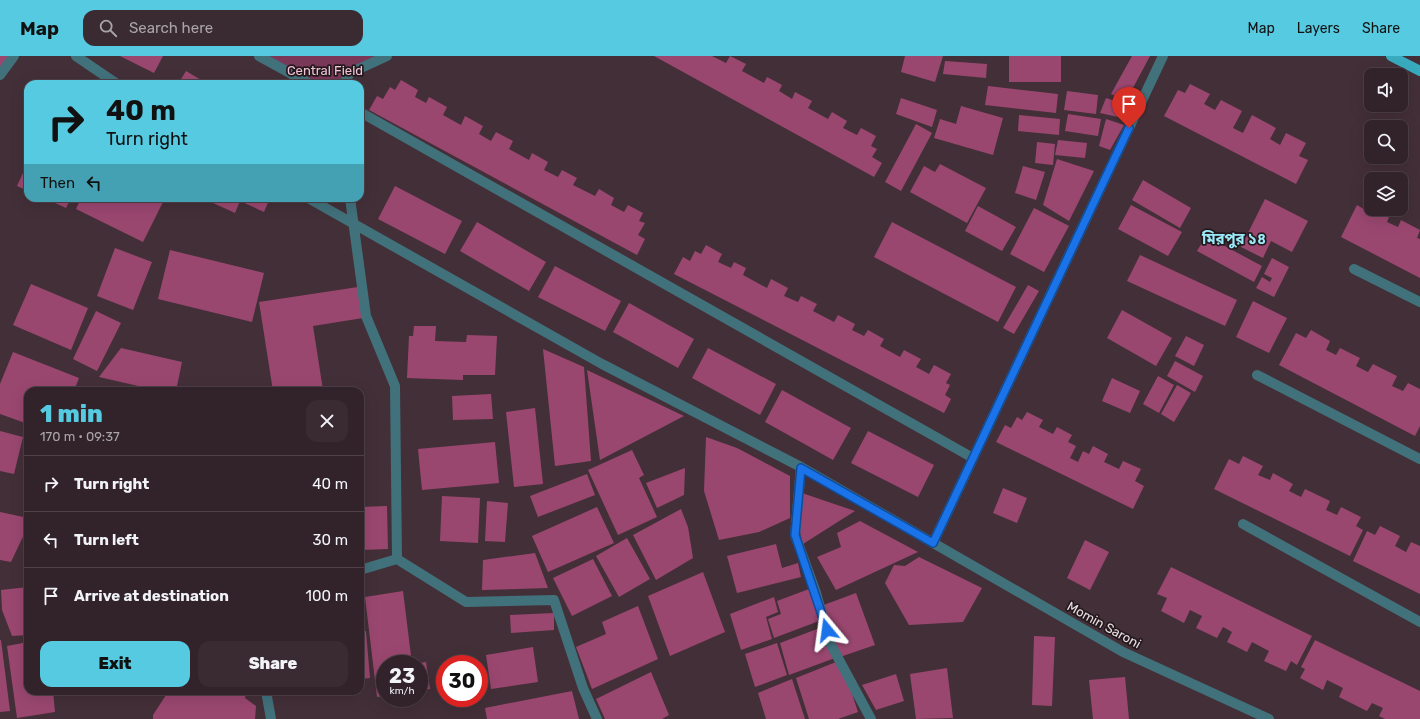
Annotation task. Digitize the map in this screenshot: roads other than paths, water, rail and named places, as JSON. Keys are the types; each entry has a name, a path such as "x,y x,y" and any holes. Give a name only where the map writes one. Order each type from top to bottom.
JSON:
{"main road":[{"path":"1391,56 1420,71"}],"street":[{"path":"0,75 14,56"},
{"path":"76,56 111,80"},
{"path":"259,56 303,80"},
{"path":"346,80 350,73 387,56"},
{"path":"933,543 1163,56"},
{"path":"364,114 973,458"},
{"name":"Momin Saroni","path":"315,202 602,364 801,468 1123,652 1269,719"},
{"path":"351,202 366,316 395,386 397,559"},
{"path":"1354,269 1420,302"},
{"path":"1257,375 1420,459"},
{"path":"801,468 795,535 816,592 830,643 840,658 871,719"},
{"path":"1243,524 1420,622"},
{"path":"364,569 397,559 466,602 554,600 583,688 597,719"},
{"path":"267,695 271,719"}],"district":[{"name":"মিরপুর ১৪","path":"1234,239"}],"park label":[{"name":"Central Field","path":"325,70"}]}
